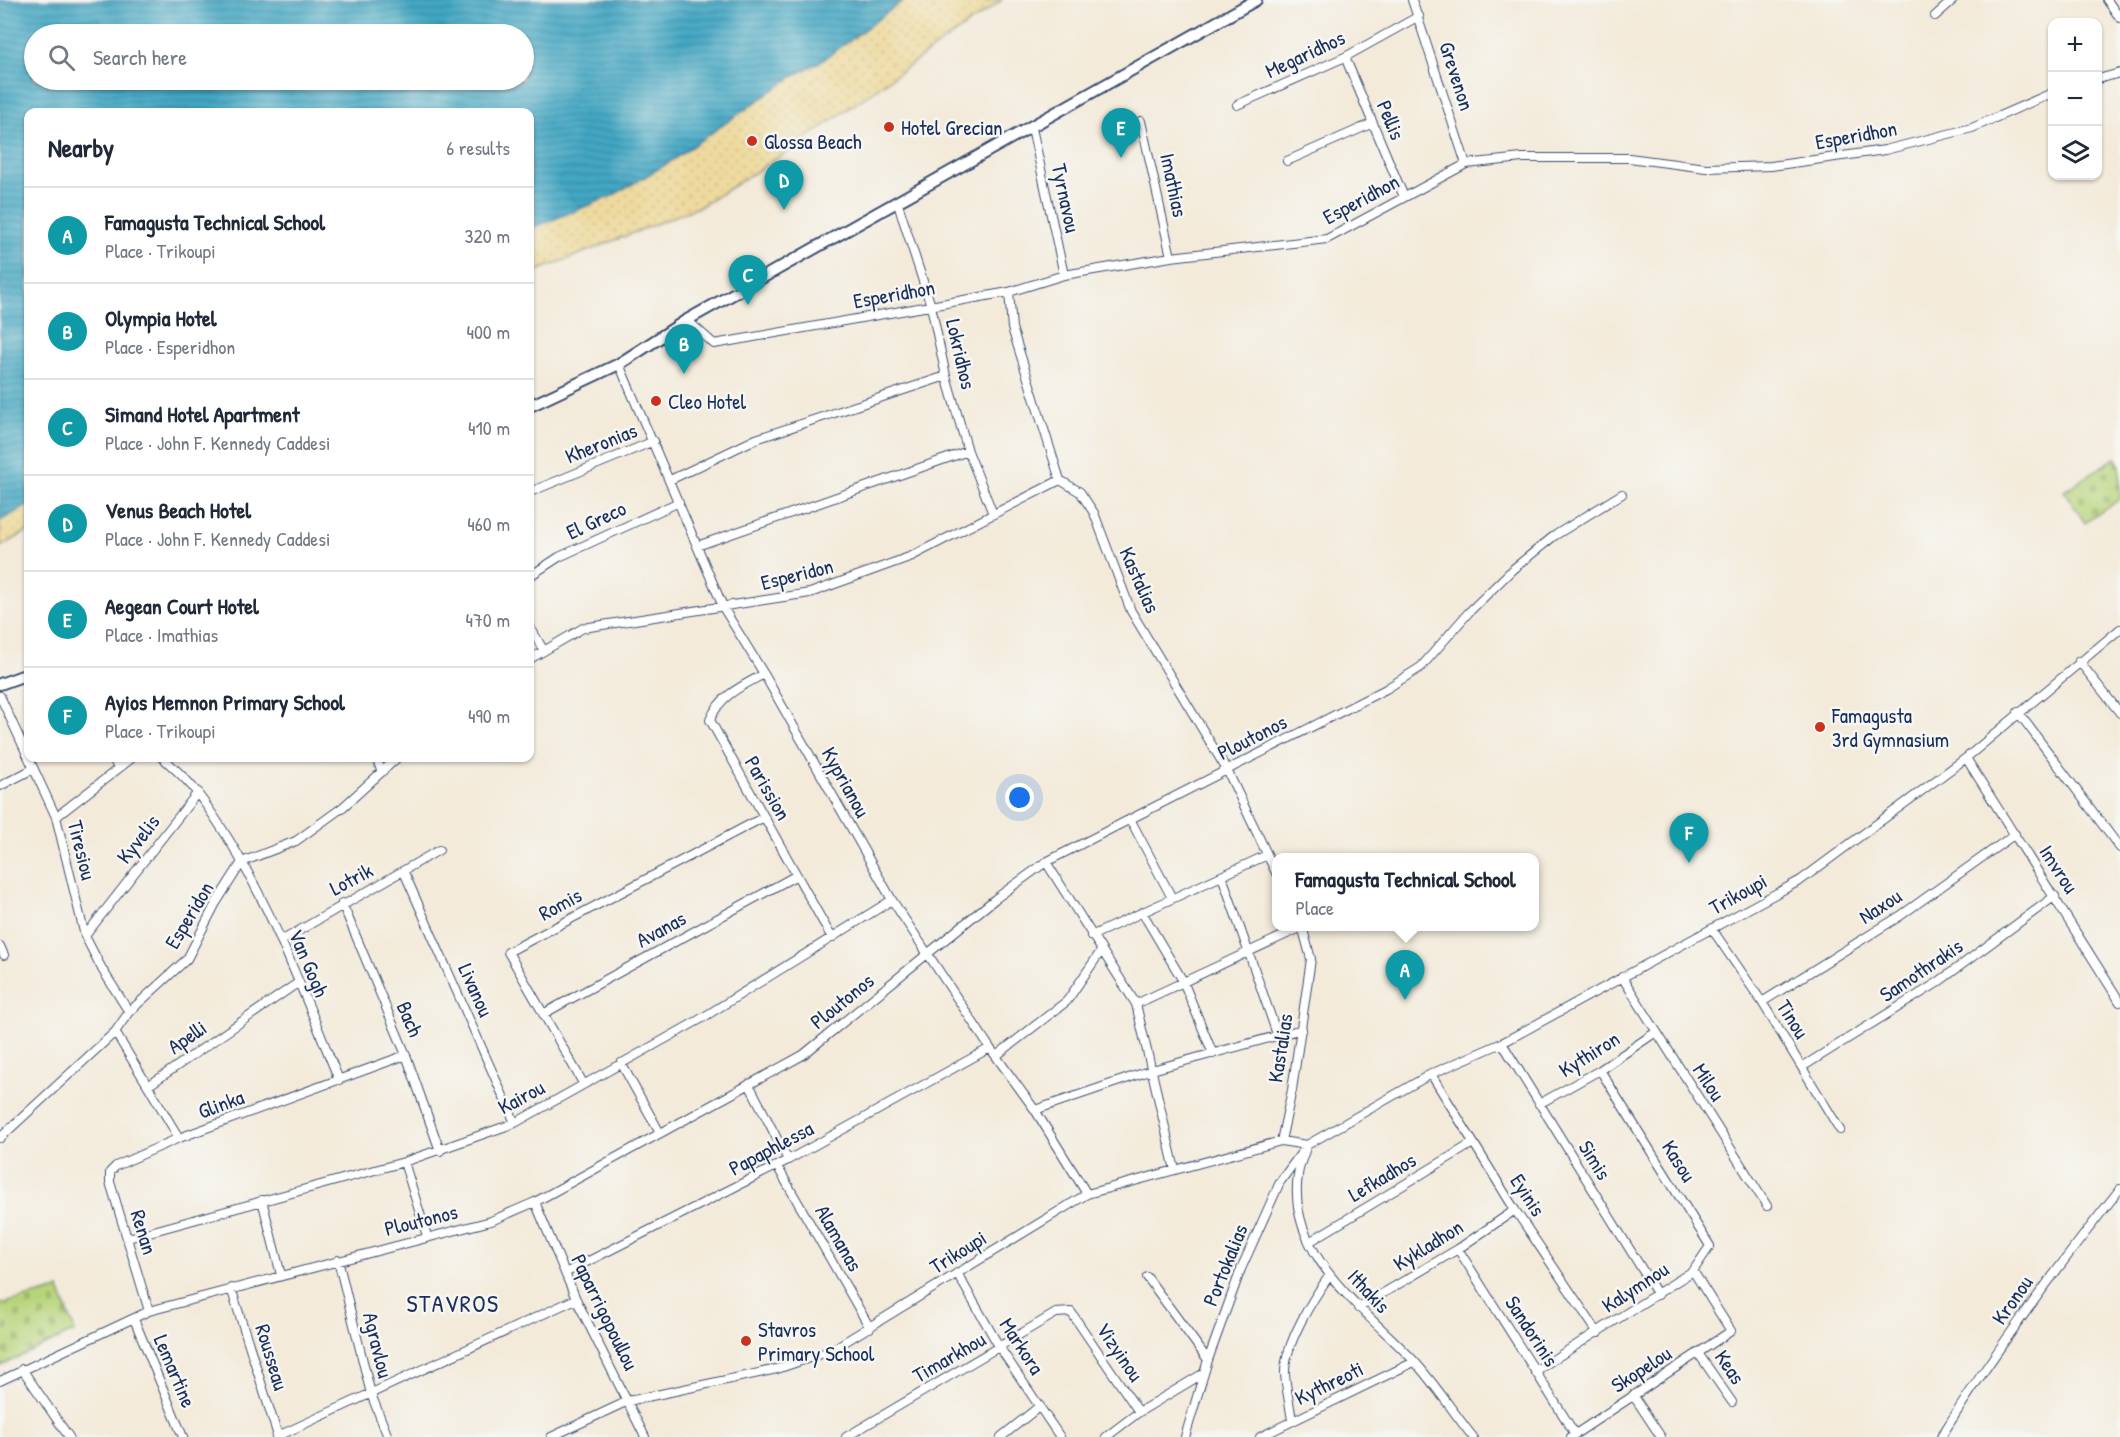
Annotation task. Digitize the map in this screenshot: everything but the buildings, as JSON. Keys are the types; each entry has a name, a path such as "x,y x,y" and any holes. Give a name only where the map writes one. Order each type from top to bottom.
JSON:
{"street":[{"path":"534,404 619,364 687,320 1256,0"},
{"name":"Grevenon","path":"1412,0 1467,164"},
{"path":"1935,16 1953,0"},
{"path":"2107,0 2120,18"},
{"name":"Megaridhos","path":"1237,105 1345,57 1419,16"},
{"name":"Pellis","path":"1345,57 1404,197"},
{"path":"2102,78 2120,73"},
{"name":"Esperidhon","path":"687,320 714,344 1009,292 1064,275 1171,257 1327,239 1467,164 1522,158 1629,158 1706,168 1802,163 1885,150 1972,128 2048,95"},
{"name":"Imathias","path":"1141,121 1171,257"},
{"path":"1287,161 1373,123"},
{"name":"Tyrnavou","path":"1032,128 1064,275"},
{"name":"Lokridhos","path":"897,201 931,306 946,376 968,451 993,514"},
{"path":"1009,292 1012,328 1060,480"},
{"name":"Kyprianou","path":"619,364 654,441 724,609 764,674 892,900 990,1048 1035,1110 1087,1194"},
{"path":"670,480 756,440 946,376"},
{"name":"Kheronias","path":"534,490 654,441"},
{"path":"697,546 968,451"},
{"name":"Esperidon","path":"534,657 583,628 724,609 810,593 912,556 1060,480"},
{"name":"Kastalias","path":"1060,480 1080,492 1094,513 1131,611 1227,771 1272,865"},
{"name":"Ploutonos","path":"0,1381 149,1311 491,1221 535,1202 802,1055 928,956 995,899 1046,862 1386,689 1421,667 1469,612 1513,568 1554,536 1622,494"},
{"name":"El Greco","path":"534,573 559,557 679,502"},
{"name":"Trikoupi","path":"1333,1128 1431,1074 1502,1043 1801,880 1966,758 2018,712 2120,629"},
{"path":"534,634 544,651"},
{"path":"2079,661 2120,713"},
{"name":"Parission","path":"764,674 734,690 716,705 710,720 832,938"},
{"path":"0,684 24,675"},
{"name":"Tiresiou","path":"0,696 24,749"},
{"path":"2018,712 2120,848"},
{"name":"Imvrou","path":"1966,758 2120,1002"},
{"name":"Tiresiou","path":"30,762 56,817 85,936 102,969 129,1012"},
{"path":"115,762 118,768"},
{"path":"56,817 126,762"},
{"name":"Van Gogh","path":"168,762 198,792 242,862 281,941 339,1080"},
{"path":"378,762 381,770"},
{"path":"242,862 296,841 343,807 392,762"},
{"path":"0,786 33,769"},
{"name":"Kyvelis","path":"85,936 198,792"},
{"name":"Romis","path":"583,1083 508,952 764,817"},
{"path":"1130,819 1172,898"},
{"name":"Naxou","path":"1762,1002 1900,916 2015,834"},
{"name":"Lotrik","path":"281,941 342,903 404,872 439,850"},
{"path":"1091,936 1267,855"},
{"name":"Esperidon","path":"0,1138 115,1032 129,1012 187,958 216,903 242,862"},
{"path":"1046,862 1136,1004 1175,1170"},
{"name":"Livanou","path":"404,872 515,1123"},
{"name":"Avanas","path":"543,1014 797,876"},
{"path":"1222,876 1250,951 1278,1037"},
{"name":"Samothrakis","path":"1802,1067 1937,984 2055,896"},
{"name":"Kairou","path":"128,1238 404,1162 515,1123 699,1020 892,900"},
{"name":"Bach","path":"342,903 406,1055 440,1151"},
{"path":"1142,912 1183,981 1213,1054"},
{"name":"Tinou","path":"1712,929 1762,1002 1840,1130"},
{"path":"1136,1004 1293,931"},
{"name":"Kastalias","path":"1281,1141 1302,1029 1311,959 1303,931"},
{"path":"0,946 4,955"},
{"path":"996,1056 1067,1001 1101,951"},
{"name":"Milou","path":"1622,977 1767,1206"},
{"name":"Apelli","path":"148,1086 298,982"},
{"path":"1035,1110 1152,1070 1302,1029"},
{"path":"115,1032 179,1138"},
{"name":"Kythiron","path":"1539,1104 1600,1070 1656,1032"},
{"name":"Simis","path":"1502,1043 1658,1295"},
{"name":"Papaphlessa","path":"565,1273 777,1166 990,1048"},
{"name":"Glinka","path":"116,1166 179,1138 406,1055"},
{"path":"621,1063 660,1132"},
{"name":"Kasou","path":"1600,1070 1710,1246 1693,1271"},
{"name":"Eyinis","path":"1431,1074 1515,1210 1598,1333"},
{"path":"749,1084 788,1160"},
{"name":"Portokalias","path":"1185,1437 1208,1360 1241,1269 1280,1182 1308,1144 1333,1128"},
{"name":"Trikoupi","path":"551,1437 628,1401 777,1369 830,1351 1087,1194 1281,1141 1308,1144"},
{"name":"Lefkadhos","path":"1310,1242 1473,1143"},
{"name":"Ithakis","path":"1308,1144 1298,1174 1298,1203 1310,1242 1330,1275 1358,1308 1414,1362 1473,1437"},
{"path":"404,1162 428,1236"},
{"name":"Renan","path":"116,1166 110,1172 110,1182 149,1311"},
{"name":"Alamanas","path":"777,1166 870,1328"},
{"name":"Kronou","path":"1941,1437 1966,1397 2053,1273 2120,1189"},
{"path":"262,1200 281,1275"},
{"name":"Paparrigopoullou","path":"535,1202 576,1299 645,1437"},
{"name":"Kykladhon","path":"1358,1308 1458,1249 1515,1210"},
{"name":"Sandorinis","path":"1458,1249 1537,1370 1573,1435"},
{"name":"Agravlou","path":"338,1260 371,1394 388,1437"},
{"name":"Kalymnou","path":"1537,1370 1693,1271 1731,1331"},
{"name":"Markora","path":"957,1273 1000,1348 1060,1437"},
{"path":"1292,1421 1285,1371 1295,1336 1312,1298 1330,1275"},
{"path":"1147,1277 1208,1360"},
{"name":"Rousseau","path":"231,1288 277,1437"},
{"path":"277,1437 576,1299"},
{"name":"Timarkhou","path":"846,1437 1056,1313 1071,1312"},
{"name":"Vizyinou","path":"1071,1312 1139,1412"},
{"name":"Lemartine","path":"134,1319 183,1437"},
{"name":"Skopelou","path":"1573,1435 1731,1331"},
{"name":"Keas","path":"1698,1353 1732,1402"},
{"name":"Kythreoti","path":"1260,1437 1414,1362"},
{"path":"22,1369 69,1437"},
{"path":"1106,1437 1139,1412 1204,1373"},
{"path":"1633,1395 1661,1437"},
{"path":"1001,1437 1040,1406"}],"sand":[{"name":"Glossa Beach","path":"904,0 1002,0 787,152 703,205 534,272 534,227 665,165 792,77 824,59"},
{"path":"24,507 24,533 0,547 0,521"}],"green space":[{"path":"2115,458 2120,466 2120,499 2085,523 2064,491"},
{"path":"59,1289 75,1331 0,1366 0,1304"}],"water":[{"path":"0,0 904,0 824,59 792,77 665,165 612,196 534,227 534,108 24,108 24,507 0,521"}],"place":[{"name":"Hotel Grecian","path":"889,127"},
{"name":"Glossa Beach","path":"752,141"},
{"name":"Aegean Court Hotel","path":"1121,158"},
{"name":"Venus Beach Hotel","path":"784,210"},
{"name":"Simand Hotel Apartment","path":"748,305"},
{"name":"Olympia Hotel","path":"684,374"},
{"name":"Cleo Hotel","path":"656,401"},
{"name":"Famagusta 3rd Gymnasium","path":"1820,727"},
{"name":"Ayios Memnon Primary School","path":"1689,863"},
{"name":"Famagusta Technical School","path":"1405,1000"},
{"name":"Stavros Primary School","path":"746,1341"}],"district":[{"name":"STAVROS","path":"453,1303"}]}
